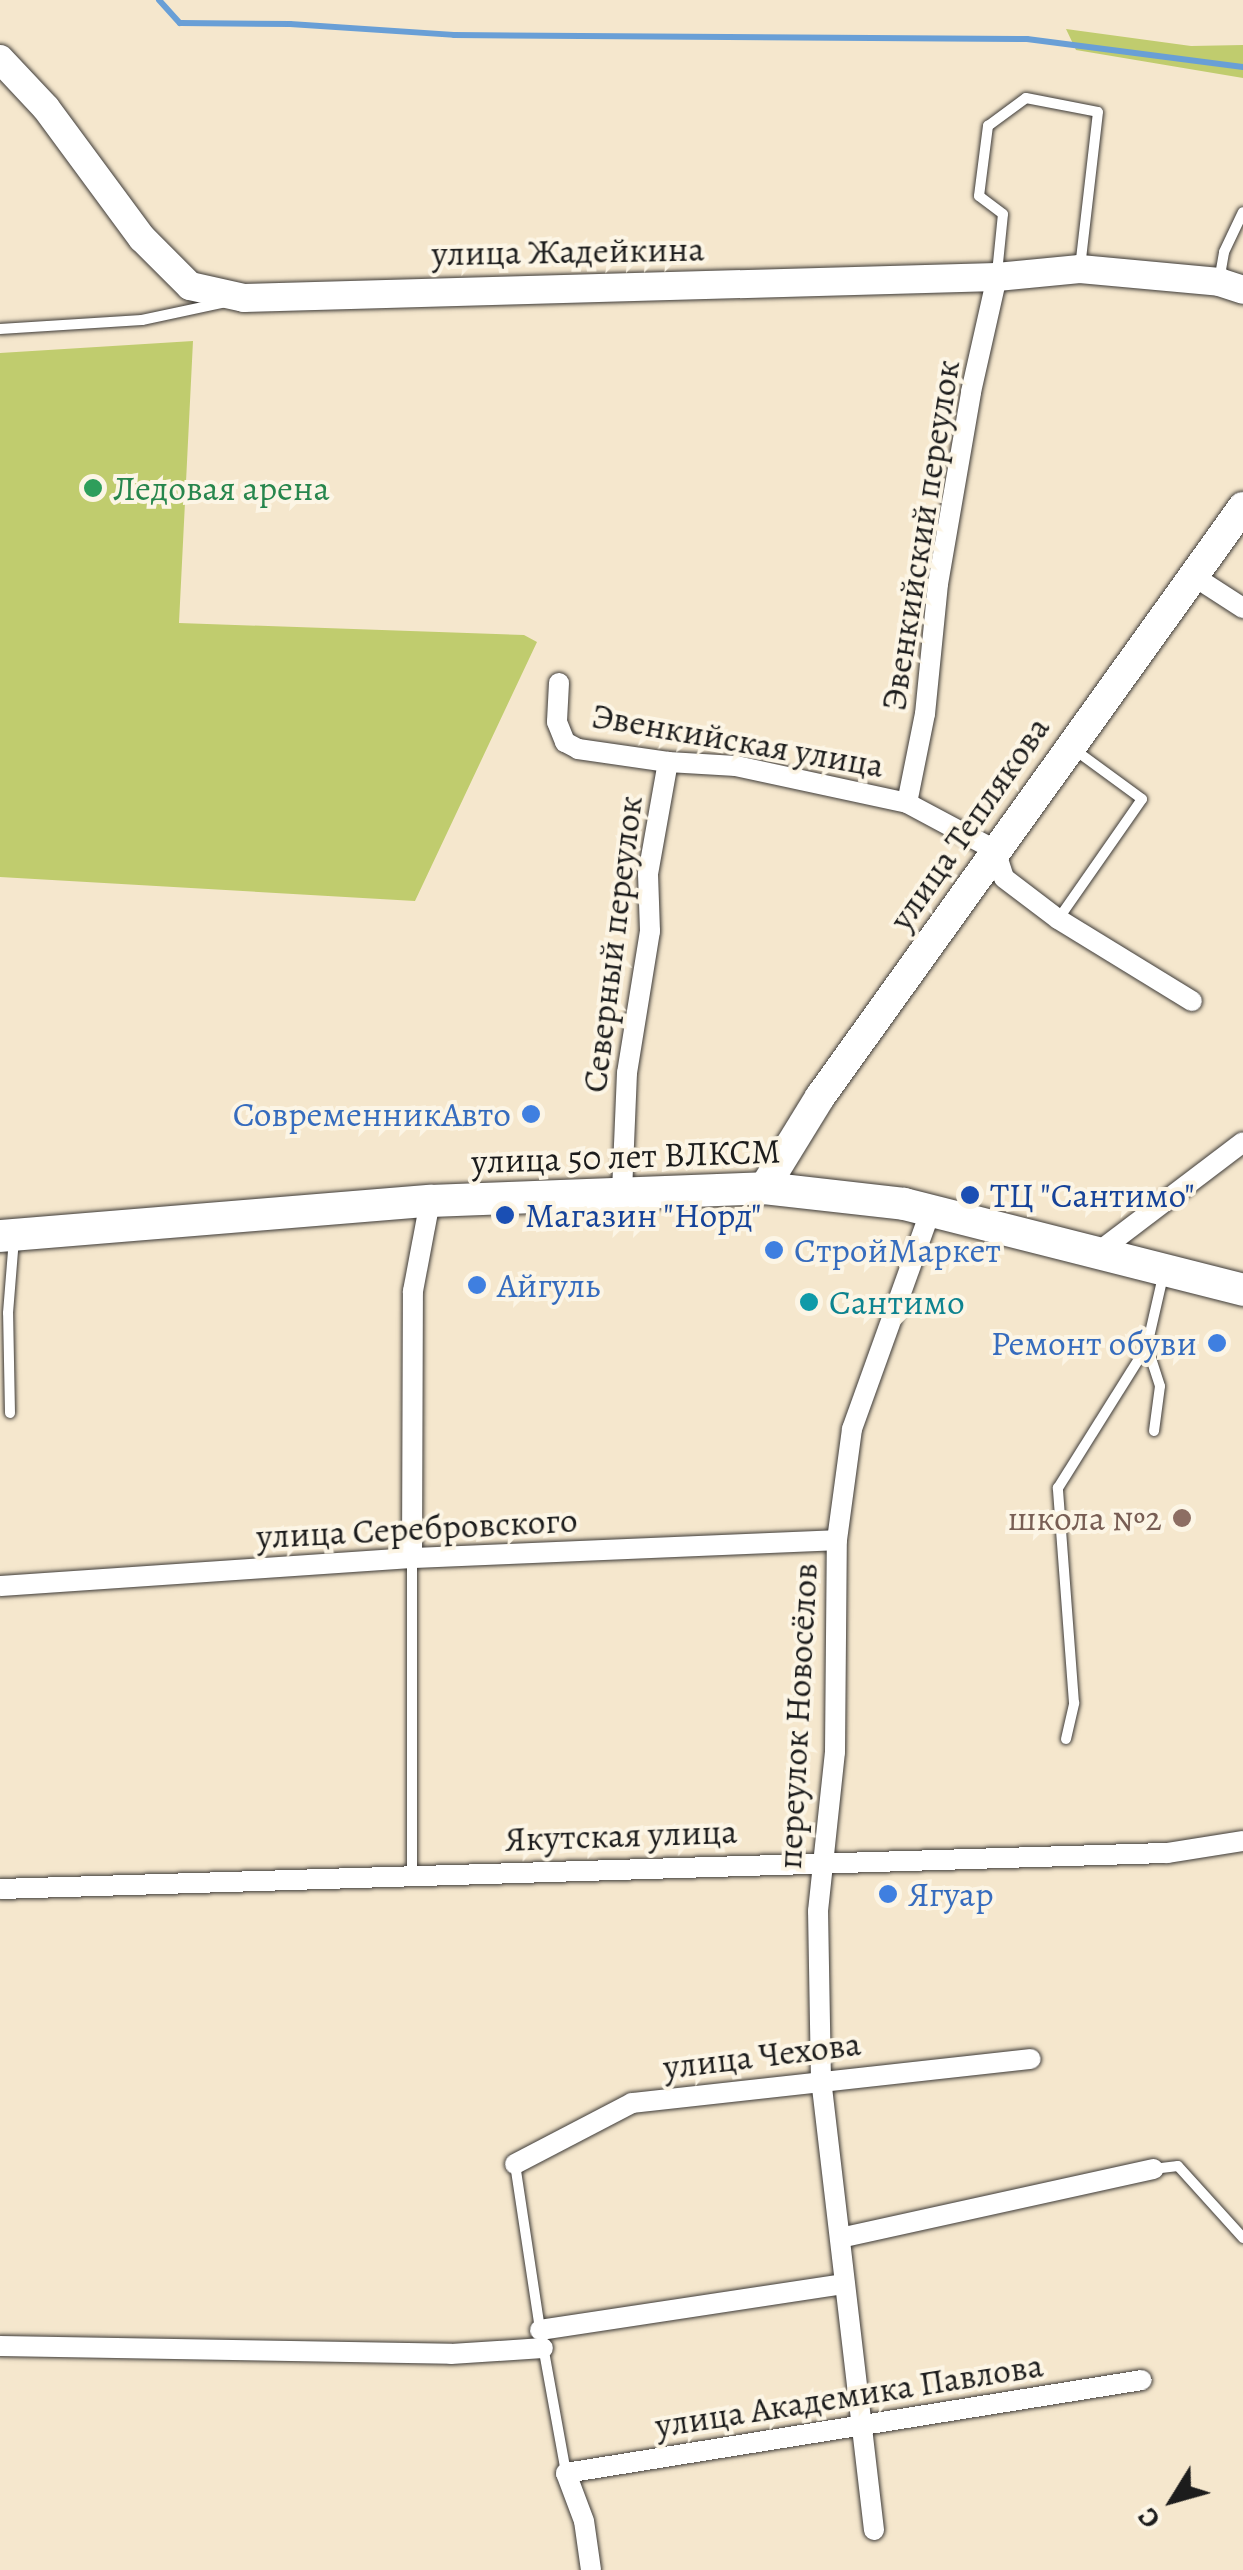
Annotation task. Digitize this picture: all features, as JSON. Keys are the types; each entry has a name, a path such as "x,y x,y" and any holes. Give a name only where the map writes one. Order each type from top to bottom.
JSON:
{"main road":[{"name":"улица Теплякова","path":"764,1188 820,1097 1243,507"},
{"name":"улица 50 лет ВЛКСМ","path":"7,1236 430,1201 764,1188 871,1198 931,1210 1243,1290"}],"street":[{"name":"улица Жадейкина","path":"0,59 46,108 142,238 190,286 244,298 997,277 1080,270 1231,286"},
{"name":"Эвенкийский переулок","path":"907,803 925,714 938,584 971,392 997,277"},
{"path":"1192,575 1243,608"},
{"name":"Эвенкийская улица","path":"559,683 557,722 565,742 578,750 736,766 907,803 996,850"},
{"name":"Северный переулок","path":"622,1192 627,1073 650,931 648,874 668,762"},
{"path":"996,850 1004,878 1058,919 1192,1001"},
{"path":"1097,1253 1243,1142"},
{"path":"412,1558 413,1290 430,1201"},
{"name":"переулок Новосёлов","path":"874,2530 821,2081 818,1910 835,1752 837,1540 852,1429 931,1210"},
{"name":"улица Серебровского","path":"0,1586 412,1558 837,1540"},
{"name":"Якутская улица","path":"0,1889 1166,1853 1243,1842"},
{"name":"улица Чехова","path":"515,2164 632,2104 1031,2059"},
{"path":"840,2238 1153,2169"},
{"path":"0,2346 451,2354 845,2284"},
{"name":"улица Академика Павлова","path":"566,2473 1142,2380"},
{"path":"566,2473 584,2521 591,2570"}],"lane":[{"path":"997,277 1002,214 979,196 988,126 1026,98 1098,112 1080,270"},
{"path":"1231,286 1224,252 1243,212"},
{"path":"0,329 142,320 244,298"},
{"path":"1058,919 1142,799 1070,746"},
{"path":"7,1236 10,1413"},
{"path":"1066,1739 1074,1703 1058,1488 1147,1346 1164,1272"},
{"path":"1147,1346 1160,1386 1154,1431"},
{"path":"412,1558 412,1874"},
{"path":"515,2164 566,2473"},
{"path":"1153,2169 1178,2166 1243,2238"}],"green space":[{"path":"1066,29 1191,46 1243,45 1243,78 1076,50"},
{"name":"Ледовая арена","path":"193,341 179,623 524,635 537,642 415,901 0,877 0,353"}],"waterway":[{"path":"159,0 180,23 290,24 454,35 1027,39 1243,67"}],"place":[{"name":"Ледовая арена","path":"93,488"},
{"name":"СовременникАвто","path":"531,1114"},
{"name":"ТЦ \"Сантимо\"","path":"970,1195"},
{"name":"Магазин \"Норд\"","path":"505,1215"},
{"name":"СтройМаркет","path":"774,1250"},
{"name":"Айгуль","path":"477,1285"},
{"name":"Сантимо","path":"809,1302"},
{"name":"Ремонт обуви","path":"1217,1343"},
{"name":"школа №2","path":"1182,1518"},
{"name":"Ягуар","path":"888,1894"}]}
